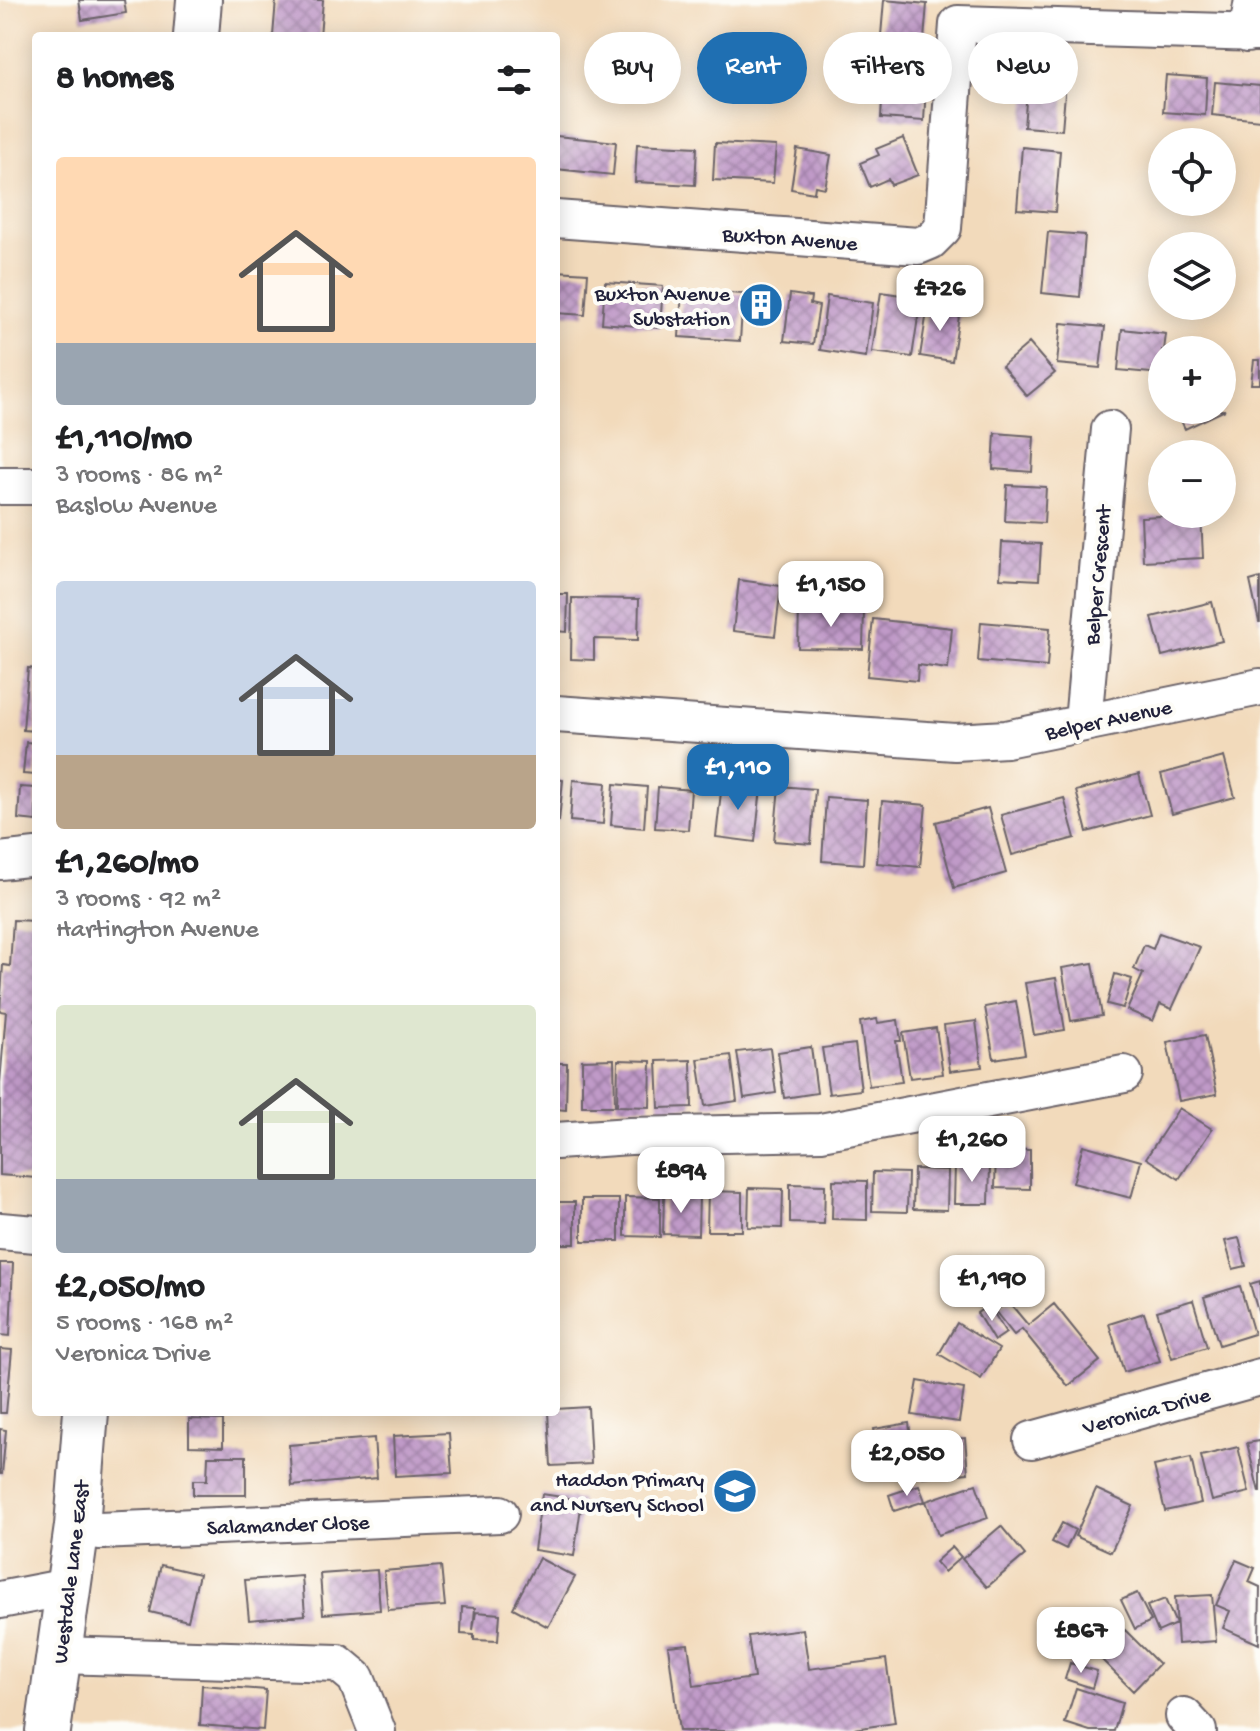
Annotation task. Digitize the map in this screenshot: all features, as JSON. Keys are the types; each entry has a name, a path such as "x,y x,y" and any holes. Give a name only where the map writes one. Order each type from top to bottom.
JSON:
{"street":[{"path":"196,32 199,0"},
{"name":"Buxton Avenue","path":"560,219 918,246 930,241 943,228 958,24 1253,22"},
{"name":"Belper Crescent","path":"1083,722 1110,429"},
{"path":"0,486 32,486"},
{"name":"Belper Avenue","path":"560,714 955,742 1006,739 1260,687"},
{"path":"0,861 32,857"},
{"path":"560,1141 821,1132 1124,1074"},
{"path":"0,1231 32,1234"},
{"name":"Veronica Drive","path":"1032,1440 1260,1377"},
{"name":"Westdale Lane East","path":"48,1731 77,1526 86,1416"},
{"name":"Salamander Close","path":"77,1526 99,1531 500,1514"},
{"path":"0,1600 68,1587"},
{"path":"58,1655 338,1663 356,1678 377,1731"}],"building":[{"path":"79,0 124,0 126,13 82,20"},
{"path":"276,0 323,0 320,32 273,32"},
{"path":"884,0 927,4 925,32 881,32"},
{"path":"1166,75 1207,78 1205,115 1163,112"},
{"path":"1215,82 1260,86 1260,120 1212,115"},
{"path":"882,104 925,104 924,121 881,118"},
{"path":"1026,104 1064,104 1062,130 1024,127"},
{"path":"560,136 616,142 613,175 560,169"},
{"path":"903,138 918,175 891,185 888,179 870,187 860,163 879,155 876,149"},
{"path":"715,143 776,146 773,183 713,180"},
{"path":"637,144 697,147 695,185 635,182"},
{"path":"1022,147 1060,151 1055,212 1017,209"},
{"path":"797,149 831,155 825,188 815,186 814,193 791,189"},
{"path":"1048,232 1085,235 1080,297 1042,293"},
{"path":"560,271 588,273 585,315 560,313"},
{"path":"605,282 663,286 660,328 602,323"},
{"path":"682,290 743,294 740,341 679,337"},
{"name":"Buxton Avenue Substation","path":"749,291 776,294 773,318 746,315"},
{"path":"881,292 921,298 912,357 872,352"},
{"path":"790,294 811,297 810,304 819,306 813,344 784,341"},
{"path":"827,296 873,303 866,357 820,350"},
{"path":"928,305 960,310 952,361 920,356"},
{"path":"1061,323 1105,327 1100,368 1057,364"},
{"path":"1122,329 1166,334 1148,336 1148,373 1118,370"},
{"path":"1029,343 1055,373 1027,396 1002,366"},
{"path":"1254,360 1260,360 1260,384 1251,384"},
{"path":"995,433 1034,436 1032,472 993,469"},
{"path":"1007,485 1046,487 1044,523 1005,521"},
{"path":"1141,517 1148,517 1148,528 1202,528 1203,558 1143,561"},
{"path":"1002,542 1041,544 1039,580 1000,578"},
{"path":"1260,578 1260,622 1259,622 1250,581"},
{"path":"739,580 781,586 775,636 733,631"},
{"path":"560,594 568,594 567,632 560,631"},
{"path":"572,598 639,599 638,640 594,639 594,660 571,659"},
{"path":"1212,602 1222,641 1162,656 1152,617"},
{"path":"799,608 864,610 863,649 798,648"},
{"path":"873,619 952,628 948,669 918,665 917,681 867,676"},
{"path":"981,622 1050,628 1047,667 978,661"},
{"path":"28,668 32,668 32,731 23,730"},
{"path":"26,742 32,743 32,775 23,774"},
{"path":"1224,757 1235,797 1172,814 1161,774"},
{"path":"1139,774 1150,815 1087,832 1076,791"},
{"path":"560,780 563,780 560,811"},
{"path":"573,780 606,783 603,824 570,821"},
{"path":"722,783 761,788 755,842 716,837"},
{"path":"614,784 647,787 644,828 611,825"},
{"path":"779,786 815,789 811,844 774,841"},
{"path":"20,787 32,788 32,821 18,819"},
{"path":"658,787 691,790 688,830 655,828"},
{"path":"826,797 867,800 863,864 822,861"},
{"path":"1064,798 1075,838 1012,855 1001,815"},
{"path":"882,801 926,805 920,867 877,863"},
{"path":"988,808 1006,873 954,888 936,822"},
{"path":"13,920 32,921 32,1178 0,1175 0,1083 6,1012 0,1011 3,965 10,966"},
{"path":"1159,933 1200,947 1172,1009 1160,1004 1153,1021 1127,1010 1143,974 1134,969 1144,945 1153,949"},
{"path":"1093,963 1102,1016 1071,1021 1062,968"},
{"path":"1115,974 1132,979 1123,1008 1107,1004"},
{"path":"1056,978 1065,1030 1034,1035 1025,983"},
{"path":"1016,1001 1025,1054 994,1059 985,1007"},
{"path":"877,1019 878,1023 898,1020 901,1041 896,1041 902,1082 869,1086 860,1022"},
{"path":"976,1021 982,1067 950,1071 944,1025"},
{"path":"936,1028 943,1074 910,1078 903,1033"},
{"path":"1205,1035 1217,1094 1179,1101 1167,1042"},
{"path":"855,1044 861,1090 829,1094 822,1048"},
{"path":"811,1047 817,1093 784,1098 778,1052"},
{"path":"770,1048 776,1093 744,1098 737,1052"},
{"path":"731,1055 737,1101 705,1106 698,1059"},
{"path":"614,1059 615,1106 582,1106 582,1060"},
{"path":"618,1060 651,1061 650,1107 617,1106"},
{"path":"691,1060 692,1107 659,1108 657,1061"},
{"path":"560,1063 567,1063 566,1110 560,1109"},
{"path":"1179,1108 1212,1129 1179,1179 1146,1158"},
{"path":"1083,1145 1141,1161 1131,1198 1073,1183"},
{"path":"996,1149 1030,1150 1030,1189 995,1188"},
{"path":"955,1164 990,1165 989,1204 954,1204"},
{"path":"914,1169 948,1170 947,1210 913,1209"},
{"path":"873,1172 908,1173 907,1212 872,1211"},
{"path":"833,1180 867,1181 867,1220 832,1219"},
{"path":"790,1184 825,1185 824,1224 790,1223"},
{"path":"749,1188 783,1189 782,1228 748,1227"},
{"path":"708,1191 742,1192 742,1231 707,1231"},
{"path":"664,1195 699,1195 698,1235 663,1234"},
{"path":"625,1197 660,1198 660,1237 625,1236"},
{"path":"582,1199 619,1199 619,1241 582,1241"},
{"path":"560,1202 575,1202 575,1244 560,1244"},
{"path":"1239,1238 1246,1266 1233,1269 1225,1241"},
{"path":"0,1263 13,1263 10,1336 0,1335"},
{"path":"1260,1281 1260,1315 1259,1315 1250,1284"},
{"path":"1240,1286 1254,1334 1219,1345 1204,1297"},
{"path":"1193,1300 1207,1347 1172,1358 1157,1311"},
{"path":"1008,1301 1028,1325 1054,1304 1100,1361 1068,1386 1022,1329 1014,1335 995,1311"},
{"path":"989,1305 1006,1333 994,1341 977,1313"},
{"path":"1144,1313 1160,1361 1124,1372 1109,1324"},
{"path":"957,1323 999,1349 981,1379 939,1354"},
{"path":"0,1349 12,1350 6,1413 0,1413"},
{"path":"918,1381 964,1389 959,1422 912,1415"},
{"path":"588,1407 591,1464 551,1466 548,1416 560,1416 560,1409"},
{"path":"189,1419 223,1420 223,1447 189,1446"},
{"path":"909,1423 911,1438 876,1444 874,1429"},
{"path":"0,1429 6,1430 2,1474 0,1474"},
{"path":"449,1433 452,1473 395,1476 393,1436"},
{"path":"374,1438 377,1478 292,1486 289,1445"},
{"path":"965,1438 968,1473 923,1477 920,1442"},
{"path":"1260,1441 1260,1492 1259,1492 1247,1443"},
{"path":"1238,1447 1249,1492 1212,1501 1201,1456"},
{"path":"208,1456 246,1456 246,1495 193,1495 193,1480 207,1480"},
{"path":"1191,1458 1201,1503 1165,1511 1154,1466"},
{"path":"976,1484 988,1518 938,1535 926,1501"},
{"path":"919,1485 925,1501 894,1511 889,1495"},
{"path":"1096,1489 1133,1506 1111,1552 1075,1536"},
{"path":"542,1494 582,1500 574,1556 534,1550"},
{"path":"1062,1523 1075,1530 1066,1549 1052,1542"},
{"path":"1001,1526 1025,1555 987,1587 962,1559"},
{"path":"952,1547 961,1557 944,1572 935,1562"},
{"path":"539,1558 575,1577 548,1627 513,1608"},
{"path":"1236,1560 1255,1568 1249,1582 1260,1587 1259,1644 1223,1628 1230,1611 1216,1605"},
{"path":"161,1565 199,1574 188,1621 150,1612"},
{"path":"441,1566 445,1606 388,1610 384,1571"},
{"path":"377,1570 380,1610 323,1614 320,1574"},
{"path":"302,1576 305,1615 249,1620 245,1580"},
{"path":"1137,1593 1151,1621 1135,1629 1121,1600"},
{"path":"1212,1595 1216,1641 1178,1644 1175,1597"},
{"path":"1165,1599 1176,1624 1158,1632 1147,1606"},
{"path":"462,1607 475,1608 473,1630 476,1612 500,1614 498,1641 474,1640 474,1635 461,1634"},
{"path":"803,1629 809,1669 886,1659 895,1723 854,1731 679,1731 668,1646 688,1644 694,1686 754,1678 748,1636"},
{"path":"1125,1630 1159,1664 1133,1691 1099,1657"},
{"path":"1070,1663 1097,1671 1092,1688 1065,1679"},
{"path":"202,1685 266,1690 263,1730 200,1725"},
{"path":"1076,1688 1122,1703 1114,1731 1090,1731 1065,1723"}],"place":[{"name":"Buxton Avenue Substation","path":"761,305"},
{"name":"Haddon Primary and Nursery School","path":"735,1491"}]}
